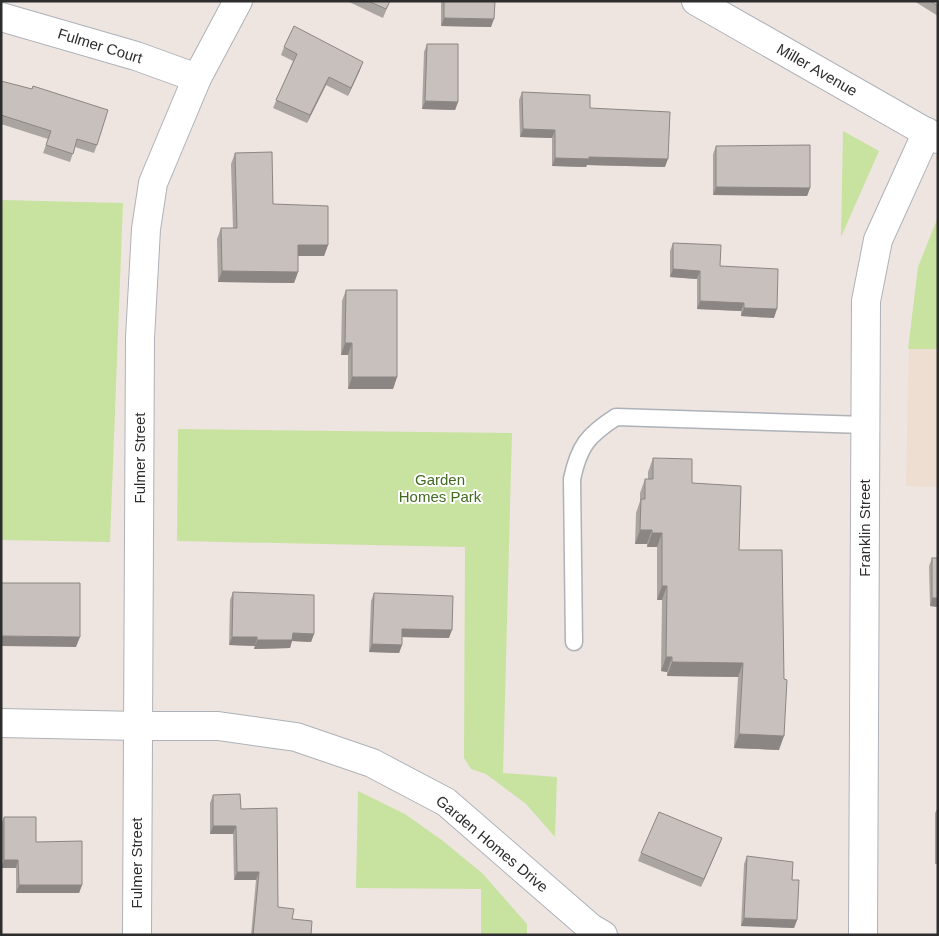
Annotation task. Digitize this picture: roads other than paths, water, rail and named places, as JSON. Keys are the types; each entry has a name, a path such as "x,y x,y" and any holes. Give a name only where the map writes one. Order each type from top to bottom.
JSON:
{"street":[{"name":"Fulmer Street","path":"137,935 140,338 146,229 153,183 197,78 238,1"},
{"name":"Miller Avenue","path":"696,1 932,136"},
{"name":"Fulmer Court","path":"1,18 136,56 197,78"},
{"name":"Franklin Street","path":"863,935 866,301 878,240 932,136"},
{"name":"Garden Homes Drive","path":"1,723 218,726 296,737 372,763 446,802 591,928 602,935"}],"lane":[{"path":"574,642 572,479 577,459 584,444 600,426 616,416 865,425"}],"park label":[{"name":"Garden Homes Park","path":"440,488"}]}
